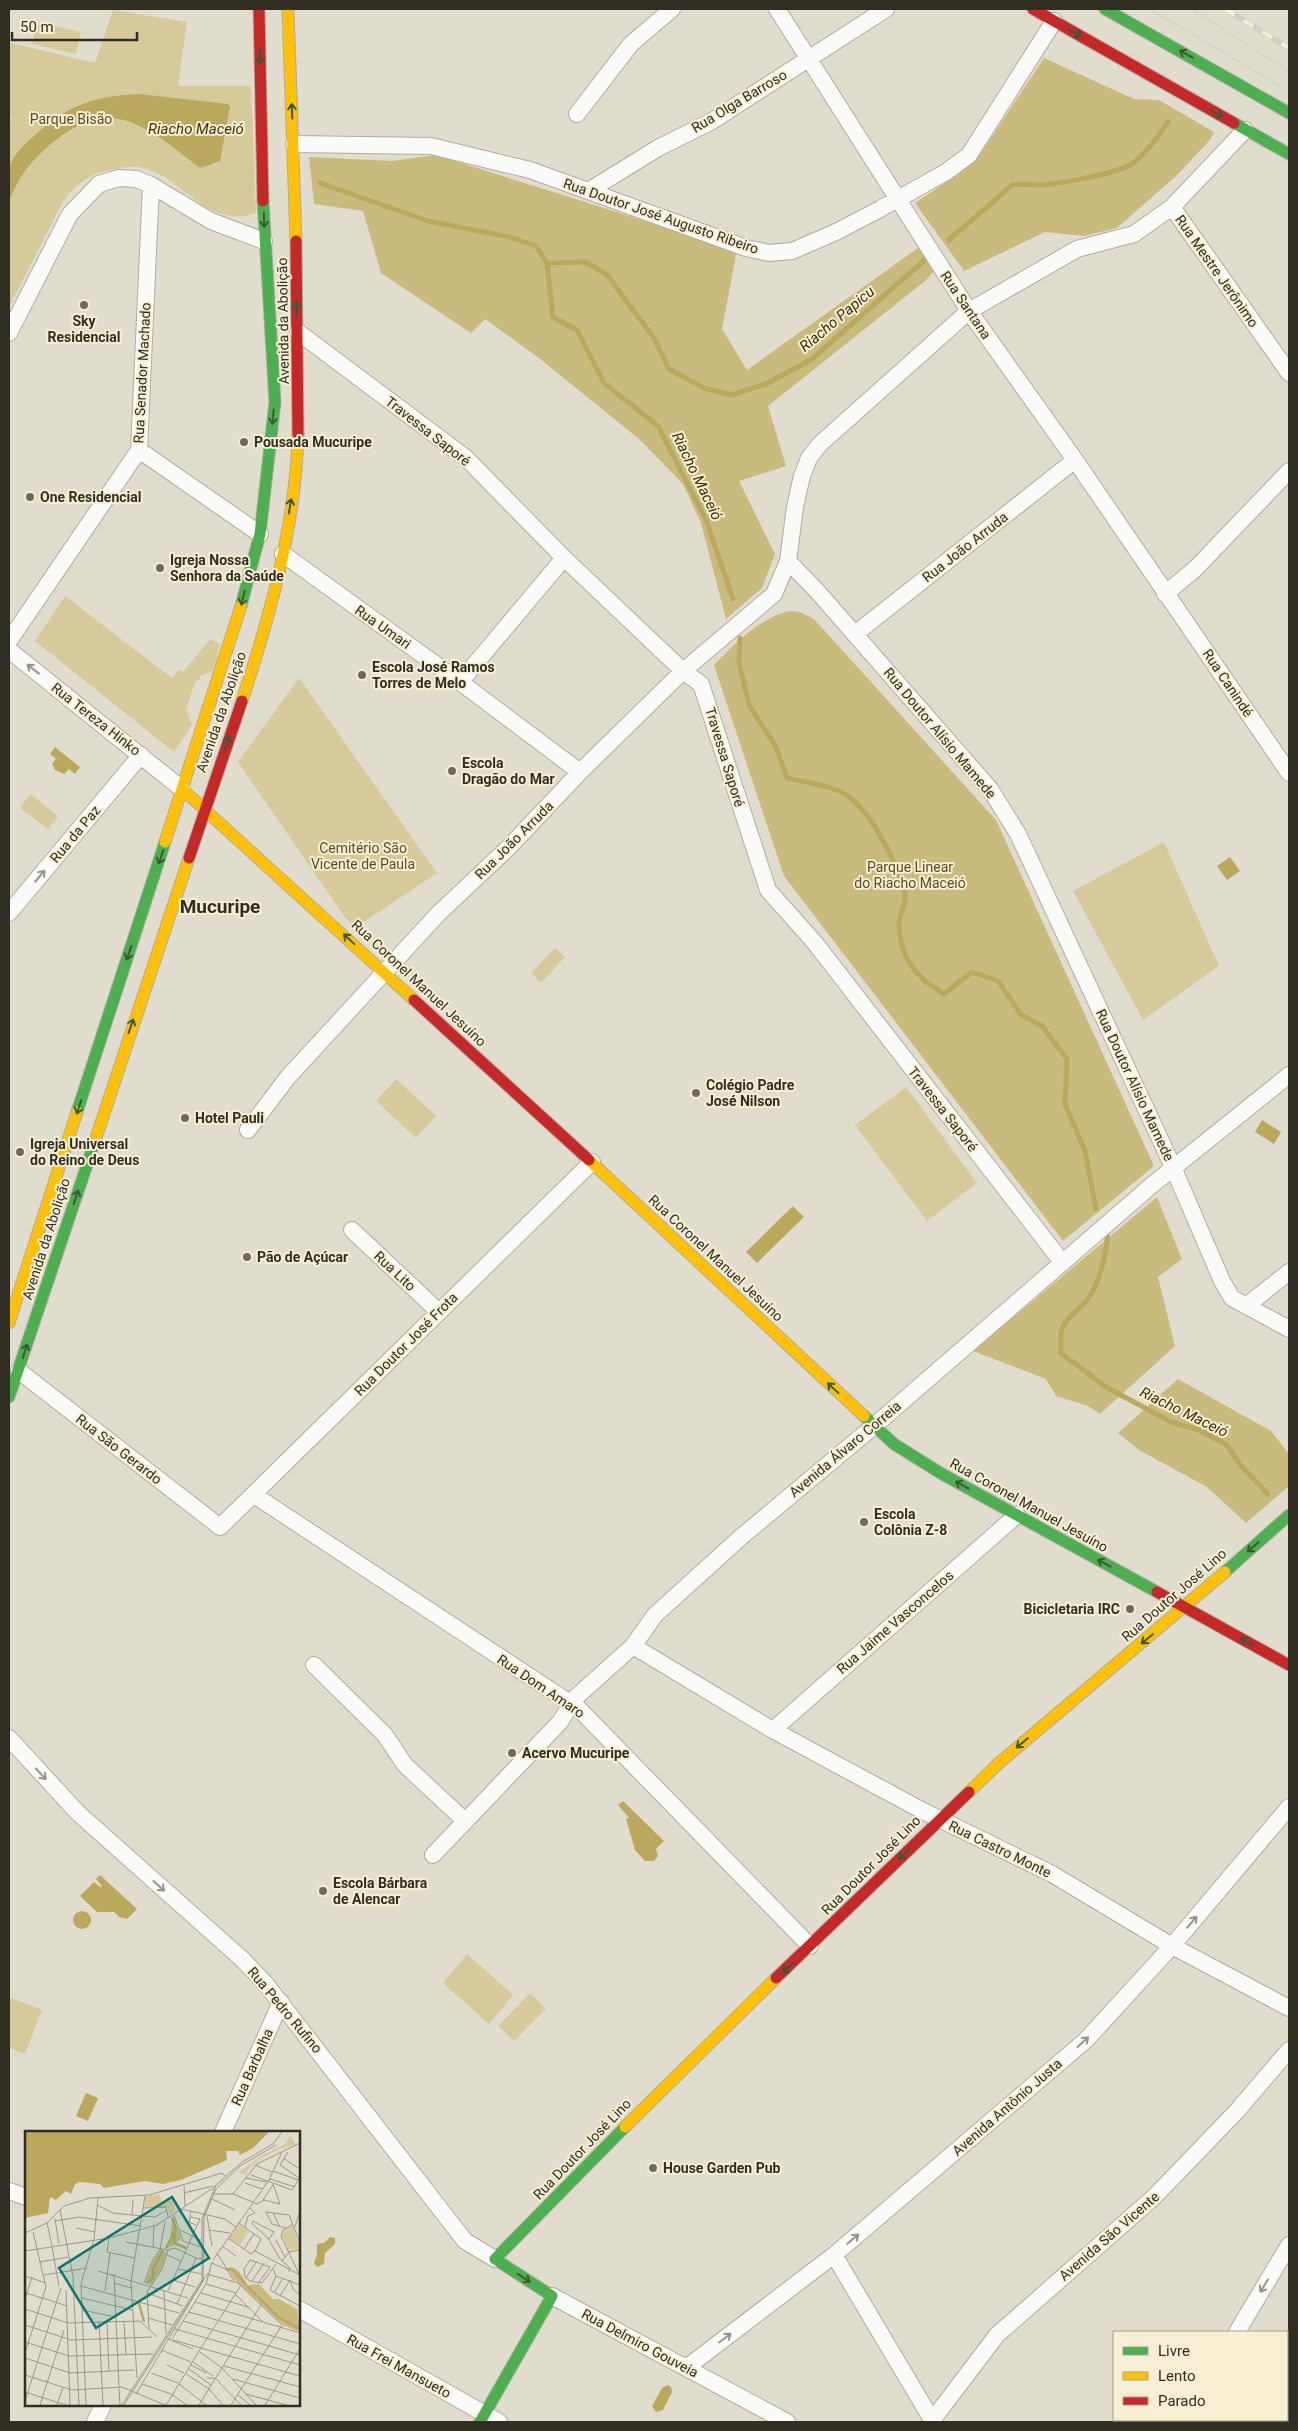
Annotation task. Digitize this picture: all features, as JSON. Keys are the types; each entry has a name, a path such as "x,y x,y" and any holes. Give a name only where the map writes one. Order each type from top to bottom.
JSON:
{"main road":[{"name":"Avenida da Abolição","path":"9,1397 14,1365 112,1045 182,789 240,610 285,441 274,402 264,241 259,9"},
{"name":"Avenida da Abolição","path":"9,1323 112,1045 204,809 253,667 276,590 282,554 285,441 298,332 294,144 288,9"},
{"path":"1033,9 1289,154"},
{"path":"1105,9 1289,113"},
{"name":"Rua Coronel Manuel Jesuíno","path":"182,789 592,1162 894,1444 942,1474 1289,1665"},
{"name":"Rua Doutor José Lino","path":"495,2259 689,2062 998,1762 1184,1607 1289,1515"},
{"name":"Rua Delmiro Gouveia","path":"495,2259 552,2296"},
{"path":"482,2418 552,2296"}],"street":[{"path":"577,114 631,44 670,9"},
{"name":"Rua Santana","path":"777,9 970,311 1075,460 1165,594"},
{"name":"Rua Olga Barroso","path":"590,190 658,148 712,121 886,9"},
{"name":"Rua Doutor José Augusto Ribeiro","path":"294,144 431,146 530,170 590,190 746,248 770,253 792,251 836,232 946,172 970,156 1054,21"},
{"name":"Rua Mestre Jerônimo","path":"1246,130 1172,207 1289,373"},
{"path":"9,333 70,214 83,197 99,184 119,178 136,179 151,185 211,221 264,241"},
{"name":"Rua Senador Machado","path":"9,641 139,450 151,185"},
{"path":"788,561 795,507 809,458 820,444 970,311 1077,249 1134,234 1172,207"},
{"name":"Travessa Saporé","path":"298,332 466,458 564,558 683,671 701,684 768,890 815,943 1062,1262"},
{"path":"139,450 260,534"},
{"name":"Rua João Arruda","path":"855,634 1075,460"},
{"path":"1165,594 1195,569 1289,471"},
{"name":"Rua Umari","path":"282,554 460,682 580,772"},
{"path":"460,682 564,558"},
{"name":"Rua João Arruda","path":"248,1130 288,1077 438,914 509,847 580,772 683,671 774,594 788,561"},
{"name":"Rua Doutor Alísio Mamede","path":"788,561 855,634 990,789 1018,834 1173,1167 1222,1281 1232,1298 1289,1329"},
{"name":"Rua Canindé","path":"1165,594 1210,654 1289,773"},
{"name":"Rua Tereza Hinko","path":"9,650 182,789"},
{"name":"Rua da Paz","path":"9,913 141,755"},
{"name":"Avenida Álvaro Correia","path":"433,1854 560,1722 575,1698 633,1646 655,1615 741,1536 874,1426 1173,1167 1289,1075"},
{"name":"Rua Doutor José Frota","path":"220,1527 592,1162"},
{"name":"Rua Lito","path":"352,1230 438,1312"},
{"path":"1246,1306 1289,1272"},
{"name":"Rua São Gerardo","path":"14,1365 220,1527"},
{"name":"Rua Dom Amaro","path":"254,1495 579,1709 810,1946"},
{"name":"Rua Jaime Vasconcelos","path":"774,1730 1017,1515"},
{"name":"Rua Castro Monte","path":"633,1646 774,1730 939,1819 1052,1874 1172,1946 1289,2008"},
{"path":"314,1665 385,1735 405,1765 464,1820"},
{"name":"Rua Pedro Rufino","path":"9,1738 78,1813 242,1959 281,2002 465,2241 495,2259"},
{"name":"Avenida Antônio Justa","path":"686,2368 834,2255 1086,2040 1172,1946 1289,1807"},
{"name":"Rua Barbalha","path":"223,2131 281,2002"},
{"name":"Avenida São Vicente","path":"932,2421 997,2335 1154,2197 1236,2112 1289,2050"},
{"path":"9,2191 25,2197"},
{"path":"1241,2331 1289,2244"},
{"path":"834,2255 932,2421"},
{"name":"Rua Delmiro Gouveia","path":"552,2296 787,2422"},
{"name":"Rua Frei Mansueto","path":"300,2310 482,2418 499,2422"},
{"path":"95,2422 103,2406"}],"green space":[{"name":"Parque Bisão","path":"113,10 187,22 178,86 251,86 256,213 238,216 222,214 208,208 169,180 154,172 138,167 104,171 79,184 68,194 9,307 9,125 12,119 9,117 9,48 11,43 95,63"},
{"path":"37,22 81,32 76,54 32,44"},
{"path":"1044,58 1134,99 1159,100 1214,132 1210,140 1177,175 1117,228 1084,236 1045,232 964,271 915,203 957,175 981,153"},
{"path":"436,155 737,250 722,329 747,370 918,248 934,271 925,281 768,406 786,466 739,481 775,554 762,588 726,619 701,523 683,484 639,439 539,358 485,319 471,333 381,273 363,211 314,204 309,157 392,161"},
{"path":"65,596 172,678 179,669 183,672 210,639 220,644 213,671 200,676 200,679 195,682 186,710 192,725 174,752 35,641"},
{"name":"Parque Linear do Riacho Maceió","path":"789,611 800,612 814,619 996,820 1154,1166 1063,1241 784,876 714,665 748,633 768,619"},
{"name":"Cemitério São Vicente de Paula","path":"299,678 437,873 355,928 344,916 238,762"},
{"path":"30,794 58,816 48,829 20,808"},
{"path":"1164,842 1219,966 1143,1020 1073,891"},
{"path":"555,948 565,957 541,983 531,973"},
{"path":"396,1079 436,1116 416,1138 376,1101"},
{"path":"906,1087 977,1183 927,1221 855,1125"},
{"path":"1157,1197 1182,1259 1158,1277 1175,1346 1100,1414 1088,1406 1056,1396 1046,1379 973,1351"},
{"path":"1178,1379 1271,1431 1289,1454 1289,1486 1246,1523 1207,1487 1139,1450 1118,1433"},
{"path":"467,1954 513,1995 489,2024 443,1983"},
{"path":"530,1993 546,2009 514,2041 498,2026"},
{"path":"9,1997 42,2010 25,2054 9,2048"}],"water":[{"name":"Riacho Maceió","path":"139,94 228,104 230,107 220,161 200,168 168,143 142,127 118,119 103,119 88,122 74,128 49,146 25,171 9,200 8,173 12,161 17,153 46,125 82,104 109,97"},
{"path":"55,747 80,767 75,774 69,769 64,774 55,770 52,764 56,759 50,754"},
{"path":"1230,857 1240,871 1227,880 1217,866"},
{"path":"1262,1120 1281,1132 1274,1144 1255,1132"},
{"path":"793,1206 804,1217 757,1263 746,1252"},
{"path":"623,1801 664,1841 656,1849 658,1856 654,1861 645,1861 635,1850 626,1819 629,1818 618,1805"},
{"path":"100,1875 137,1909 127,1919 119,1917 114,1912 97,1912 80,1896 94,1882 100,1887 102,1886 96,1879"},
{"path":"82,1911 88,1914 91,1920 88,1926 82,1929 76,1926 73,1920 76,1914"},
{"path":"86,2093 98,2098 88,2121 76,2116"},
{"path":"330,2237 335,2238 335,2244 325,2253 324,2264 317,2267 314,2263 317,2255 317,2244 324,2243"},
{"path":"668,2385 671,2387 672,2392 663,2410 656,2412 652,2406 662,2388"}],"waterway":[{"name":"Riacho Papicu","path":"949,240 1012,185 1043,185 1069,181 1112,172 1130,165 1146,151 1168,122"},
{"name":"Riacho Maceió","path":"320,183 428,221 510,237 536,246 547,263 553,317 577,330 604,383 658,426 706,520 733,599"},
{"name":"Riacho Papicu","path":"547,263 586,262 607,275 654,338 669,369 704,388 731,395 766,384 812,359 927,258"},
{"name":"Riacho Maceió","path":"740,638 739,662 749,705 776,747 787,778 839,791 850,798 871,821 889,851 905,894 905,902 899,924 902,947 911,966 934,988 944,994 972,972 998,981 1021,1015 1042,1026 1067,1059 1065,1104 1085,1151 1096,1209"},
{"name":"Riacho Maceió","path":"1107,1236 1104,1258 1093,1291 1087,1300 1067,1320 1062,1329 1061,1353 1106,1387 1171,1422 1199,1430 1227,1445 1242,1467 1268,1494"}],"tram line":[{"path":"1149,9 1289,91"},
{"path":"1192,9 1289,72"}],"railway":[{"path":"1225,9 1289,48"}],"traffic: fast":[{"path":"1105,9 1289,113"},
{"path":"1234,123 1289,154"},
{"path":"241,606 260,534 275,402 263,201"},
{"path":"77,1112 165,842"},
{"path":"9,1397 95,1141"},
{"path":"864,1416 894,1444 942,1474 1157,1592"},
{"path":"1225,1572 1289,1515"},
{"path":"480,2422 552,2296 495,2259 625,2127"}],"traffic: slow":[{"path":"288,9 296,241"},
{"path":"242,701 262,636 287,536 296,468 298,434"},
{"path":"165,842 241,606"},
{"path":"182,789 414,1000"},
{"path":"95,1141 189,858"},
{"path":"9,1323 77,1112"},
{"path":"589,1160 864,1416"},
{"path":"969,1792 999,1763 1225,1572"},
{"path":"625,2127 776,1978"}],"traffic: jam":[{"path":"259,9 263,201"},
{"path":"1033,9 1234,123"},
{"path":"296,241 298,434"},
{"path":"189,858 242,701"},
{"path":"414,1000 589,1160"},
{"path":"1157,1592 1289,1665"},
{"path":"776,1978 969,1792"}],"place":[{"name":"Sky Residencial","path":"84,305"},
{"name":"Pousada Mucuripe","path":"244,442"},
{"name":"One Residencial","path":"30,497"},
{"name":"Igreja Nossa Senhora da Saúde","path":"160,568"},
{"name":"Escola José Ramos Torres de Melo","path":"362,675"},
{"name":"Escola Dragão do Mar","path":"452,771"},
{"name":"Colégio Padre José Nilson","path":"696,1093"},
{"name":"Hotel Pauli","path":"185,1118"},
{"name":"Igreja Universal do Reino de Deus","path":"20,1152"},
{"name":"Pão de Açúcar","path":"247,1257"},
{"name":"Escola Colônia Z-8","path":"864,1522"},
{"name":"Bicicletaria IRC","path":"1130,1609"},
{"name":"Acervo Mucuripe","path":"512,1753"},
{"name":"Escola Bárbara de Alencar","path":"323,1891"},
{"name":"House Garden Pub","path":"653,2168"}],"district":[{"name":"Mucuripe","path":"220,906"}]}
